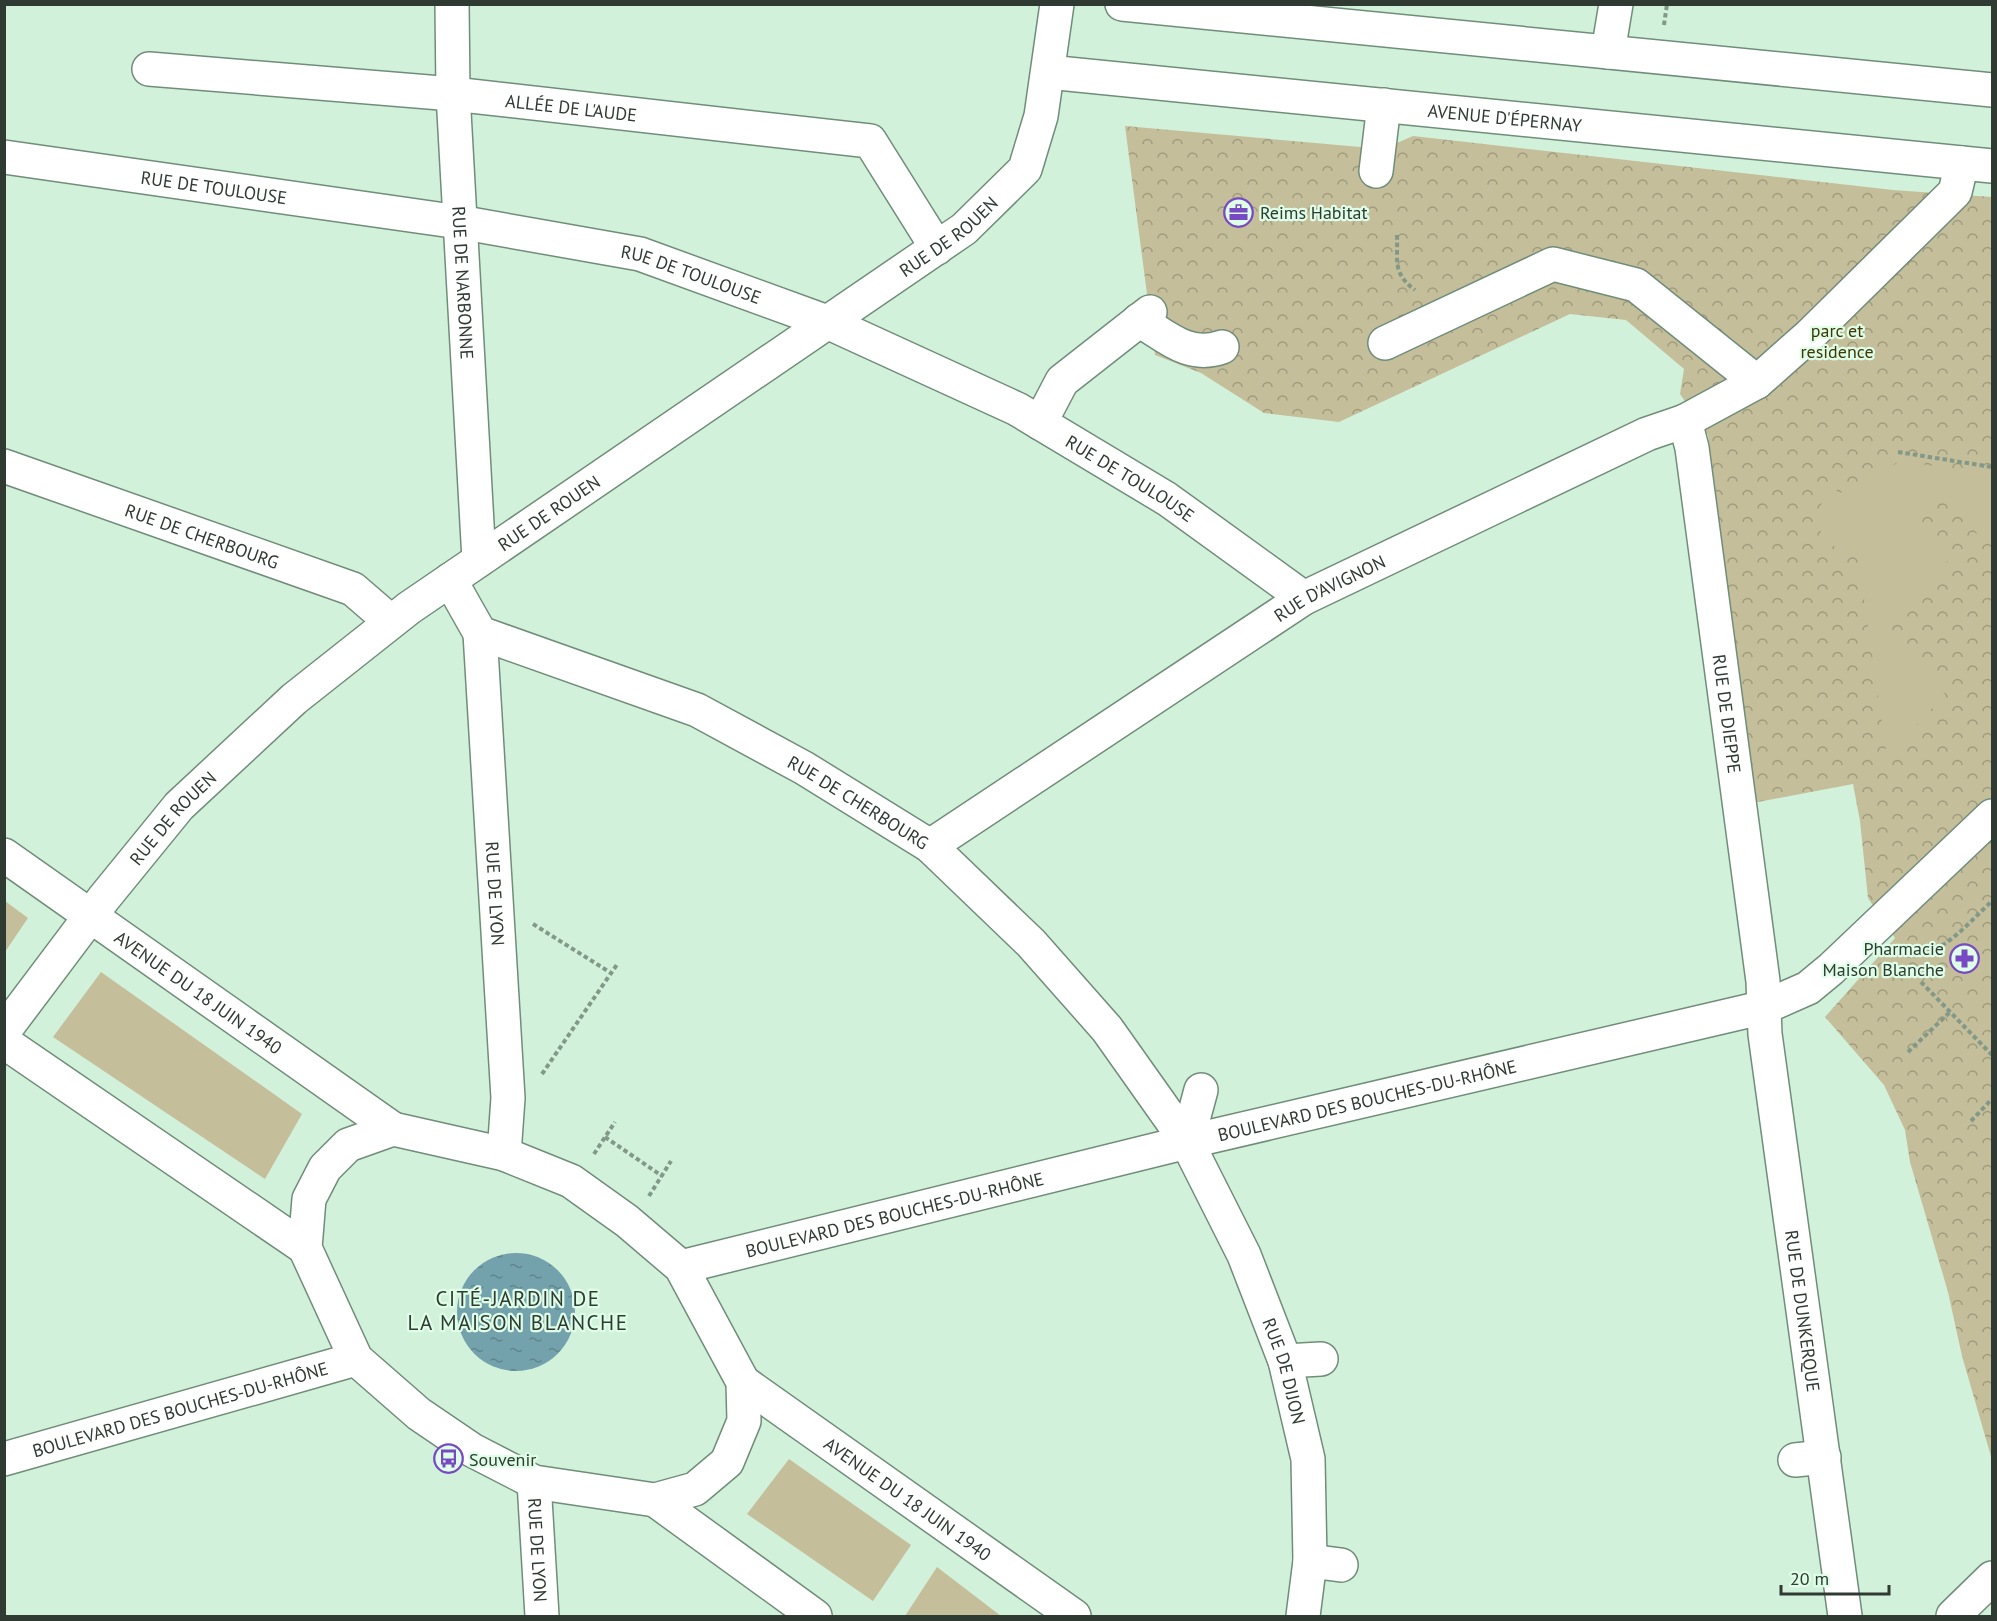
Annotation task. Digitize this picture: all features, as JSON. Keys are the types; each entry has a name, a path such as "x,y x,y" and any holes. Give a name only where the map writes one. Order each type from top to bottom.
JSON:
{"street":[{"name":"RUE DE NARBONNE","path":"452,4 453,93 459,222 479,560"},
{"name":"RUE DE ROUEN","path":"4,1031 91,916 179,806 294,699 390,621 964,229 1025,169 1041,116 1057,4"},
{"path":"1122,4 1992,90"},
{"path":"1608,52 1616,4"},
{"name":"ALLÉE DE L'AUDE","path":"148,69 453,93 870,141 937,248"},
{"name":"AVENUE D'ÉPERNAY","path":"1048,72 1977,165"},
{"path":"1376,171 1384,105"},
{"name":"RUE DE TOULOUSE","path":"4,157 459,222 640,254 827,322 1017,409 1167,499 1304,598"},
{"name":"AVENUE D'ÉPERNAY","path":"1757,382 1810,335 1955,192 1977,165"},
{"path":"1385,343 1552,264 1636,285 1757,382"},
{"path":"1040,423 1062,381 1145,316 1187,349 1206,353 1222,347"},
{"name":"RUE D'AVIGNON","path":"930,846 1261,640 1304,598 1647,434 1685,421 1757,382"},
{"name":"RUE DE DIEPPE","path":"1685,421 1692,447 1765,1007"},
{"name":"RUE DE CHERBOURG","path":"4,466 353,589 390,621"},
{"path":"450,580 480,633"},
{"name":"RUE DE CHERBOURG","path":"480,633 697,710 804,768 930,846 1031,943 1107,1029 1187,1142"},
{"name":"RUE DE LYON","path":"480,633 508,1089 504,1154"},
{"name":"BOULEVARD DES BOUCHES-DU-RHÔNE","path":"681,1268 1187,1142 1765,1007 1808,988 1869,934 1992,816"},
{"name":"AVENUE DU 18 JUIN 1940","path":"4,855 393,1129"},
{"name":"RUE DE DUNKERQUE","path":"1765,1007 1765,1034 1809,1459 1845,1617"},
{"path":"4,1042 305,1248"},
{"path":"1187,1142 1201,1090"},
{"path":"393,1129 504,1154 571,1181 627,1221 681,1268 743,1382 744,1421 727,1462 695,1489 655,1500 534,1482 472,1450 419,1414 356,1359 305,1248 309,1199 325,1168 348,1144 393,1129"},
{"name":"RUE DE DIJON","path":"1187,1142 1244,1255 1285,1361 1308,1460 1326,1563 1303,1617"},
{"name":"BOULEVARD DES BOUCHES-DU-RHÔNE","path":"4,1459 356,1359"},
{"path":"1285,1361 1321,1359"},
{"name":"AVENUE DU 18 JUIN 1940","path":"743,1382 1074,1617"},
{"name":"RUE DE LYON","path":"534,1482 542,1617"},
{"path":"655,1500 815,1617"},
{"path":"1953,1617 1992,1578"}],"path":[{"path":"1398,235 1396,266 1408,285 1426,300 1433,321"},
{"path":"1898,452 1992,467"},
{"path":"1869,934 1888,952 1908,957 1934,952 1992,901"},
{"path":"498,925 530,922 611,973"},
{"path":"508,1089 540,1077 618,963"},
{"path":"1921,982 1992,1055"},
{"path":"1908,1052 1950,1012"},
{"path":"1971,1121 1992,1099"},
{"path":"605,1137 662,1176"}],"green space":[{"name":"parc et residence","path":"1125,126 1383,149 1413,136 1893,190 1992,197 1992,1460 1962,1356 1948,1292 1910,1162 1905,1130 1884,1085 1825,1017 1895,938 1868,898 1860,821 1853,784 1753,803 1708,435 1680,394 1684,369 1626,320 1570,314 1339,422 1264,413 1201,373 1155,355"},
{"path":"1901,461 1992,475 1992,524 1970,546 1967,543 1977,533 1938,493 1911,519 1950,559 1885,625 1945,694 1887,757 1858,557 1822,541 1818,509 1833,488 1840,493"},
{"path":"5,901 28,918 5,952"},
{"path":"101,972 302,1114 265,1179 53,1037"},
{"path":"789,1459 911,1545 873,1601 747,1514"},
{"path":"937,1567 1001,1616 905,1616"}],"water":[{"path":"516,1253 539,1257 558,1270 571,1289 575,1312 571,1335 558,1354 539,1367 516,1371 493,1367 474,1354 461,1335 457,1312 461,1289 474,1270 493,1257"}],"place":[{"name":"Reims Habitat","path":"1239,212"},
{"name":"Pharmacie Maison Blanche","path":"1965,958"},
{"name":"Souvenir","path":"448,1459"}],"district":[{"name":"CITÉ-JARDIN DE LA MAISON BLANCHE","path":"518,1310"}]}
